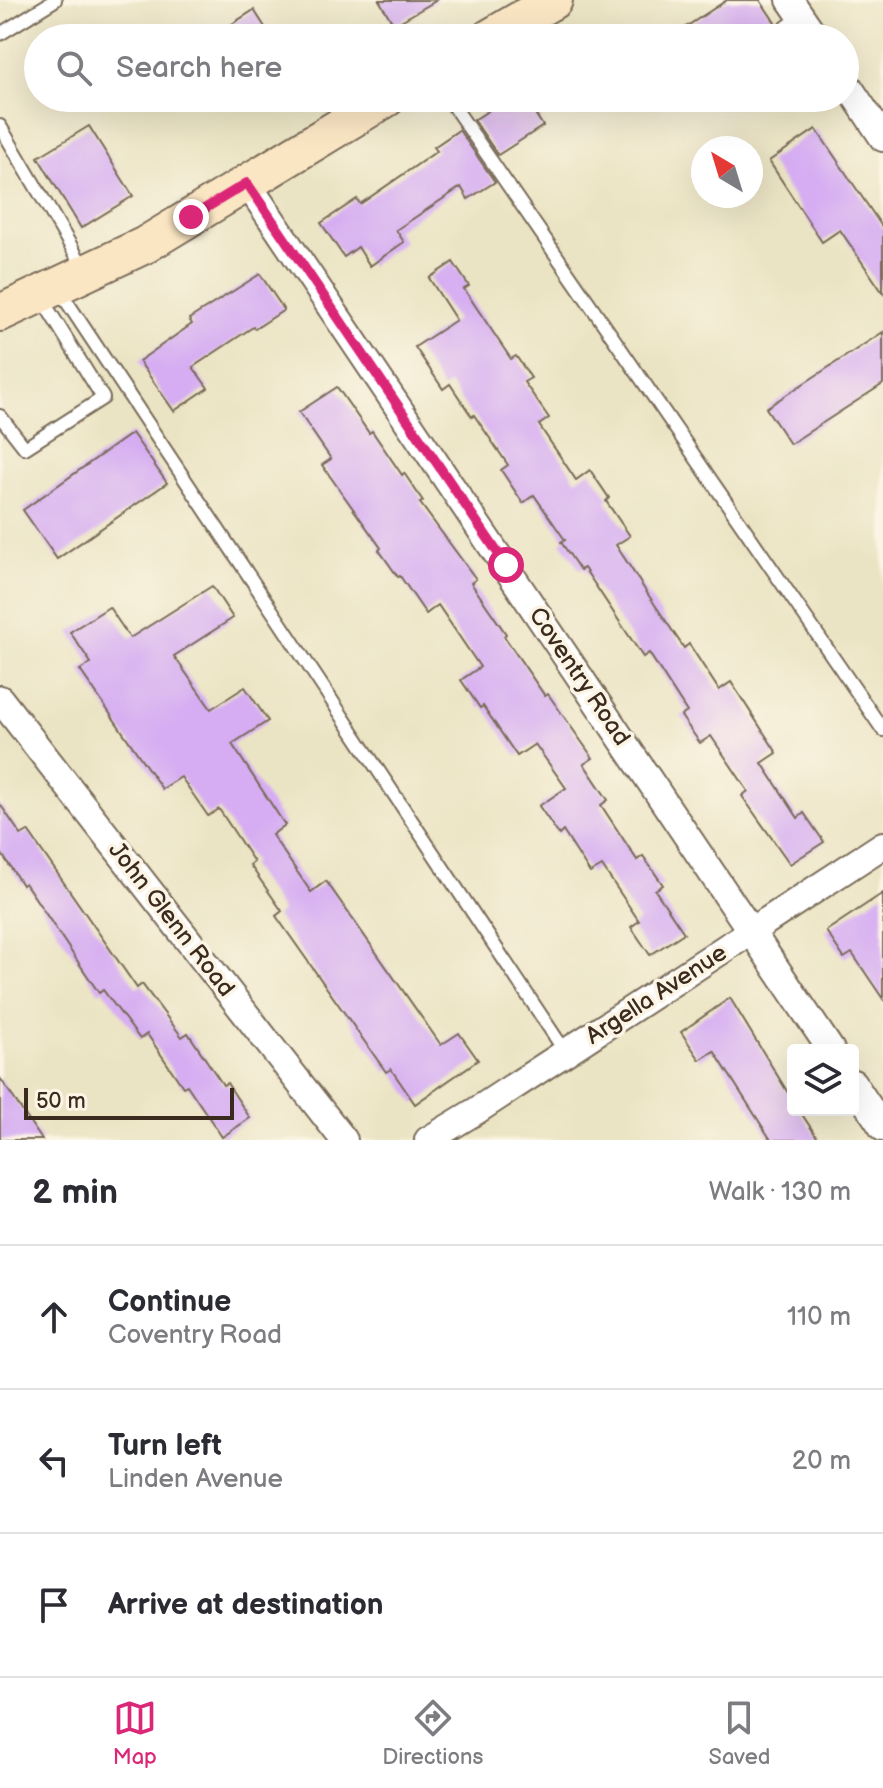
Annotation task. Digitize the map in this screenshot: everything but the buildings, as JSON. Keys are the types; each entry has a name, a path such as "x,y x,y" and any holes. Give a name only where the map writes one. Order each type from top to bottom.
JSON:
{"main road":[{"path":"513,24 554,0"},
{"path":"0,313 145,245 364,112"}],"street":[{"path":"859,102 883,138"},
{"name":"Coventry Road","path":"247,183 827,1044"},
{"name":"John Glenn Road","path":"0,699 344,1140"},
{"name":"Argella Avenue","path":"428,1140 883,845"},
{"path":"859,1092 883,1128"}],"lane":[{"path":"0,34 55,0"},
{"path":"783,24 796,8"},
{"path":"458,112 883,730"},
{"path":"0,126 103,398 25,448 0,416"},
{"path":"61,285 566,1053"}],"route":[{"path":"191,217 247,183 506,565"}]}
